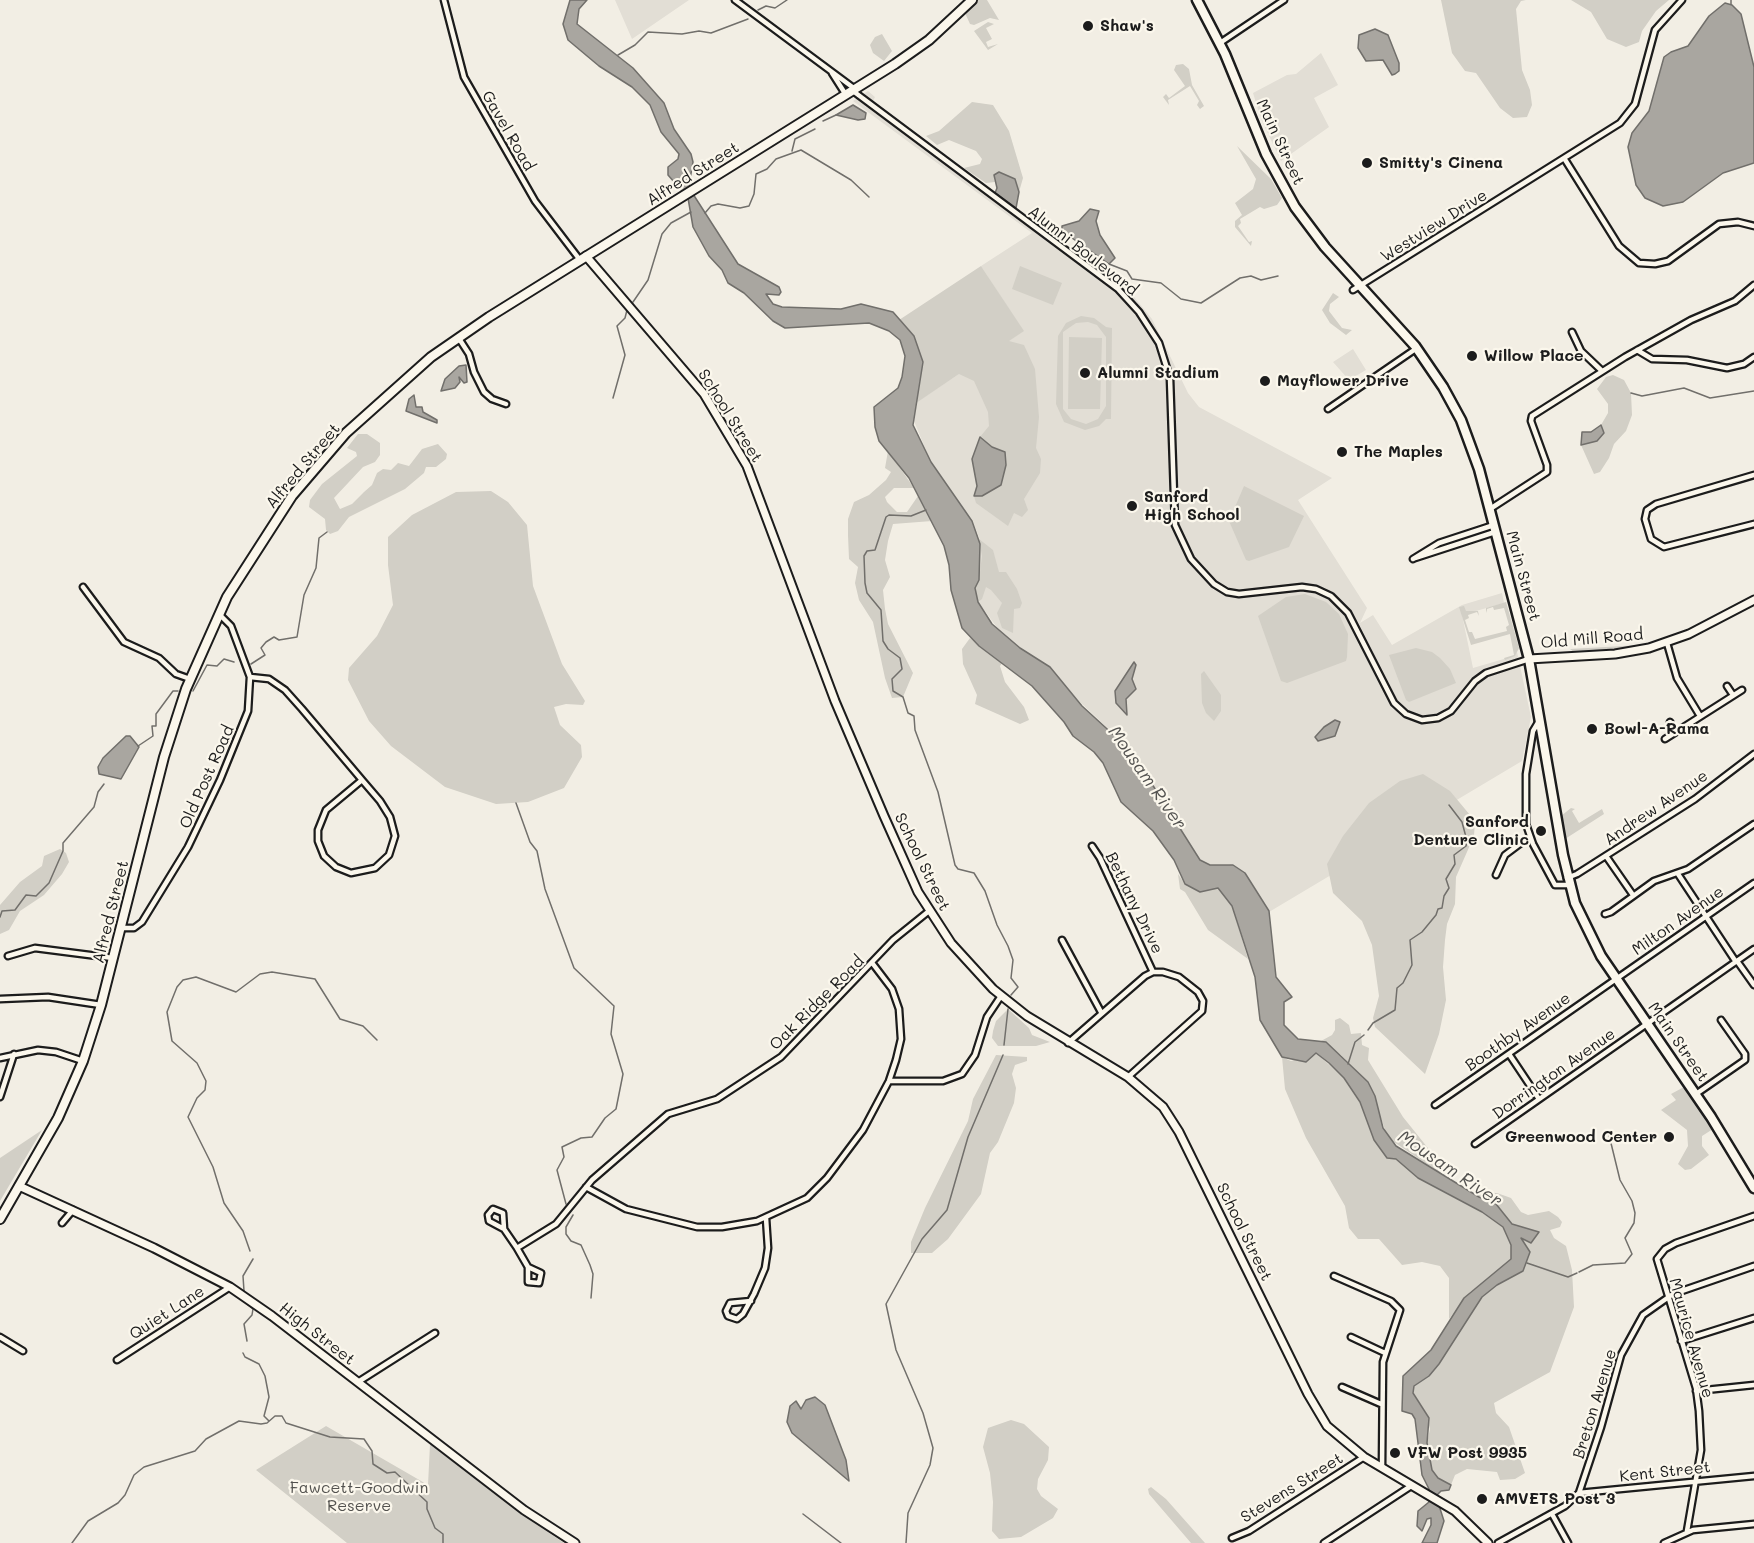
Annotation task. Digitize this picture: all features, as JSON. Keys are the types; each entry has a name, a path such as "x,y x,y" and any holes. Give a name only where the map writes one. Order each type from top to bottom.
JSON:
{"highway":[{"name":"Main Street","path":"1197,0 1220,43 1260,139 1287,192 1309,228 1357,288 1417,348 1443,387 1461,420 1479,469 1529,659 1568,881 1581,920 1616,979 1695,1094 1754,1186"}],"main road":[{"name":"Alfred Street","path":"0,1219 58,1118 83,1061 101,1005 164,757 190,680 219,614 269,528 321,460 381,399 458,337 929,40 972,0"}],"street":[{"name":"Gavel Road","path":"444,0 464,77 536,201 583,258"},
{"name":"Alumni Boulevard","path":"735,0 832,73 851,91 1118,289 1139,312 1159,343 1170,378 1175,525 1185,551 1214,584 1227,592 1239,594 1302,587 1331,596 1348,613 1394,703 1406,714 1422,720 1438,718 1451,711 1475,681 1486,673 1529,659"},
{"path":"1220,43 1284,0"},
{"name":"Westview Drive","path":"1357,288 1620,123 1629,114 1636,100 1648,48 1655,30 1682,0"},
{"path":"832,73 851,91"},
{"path":"1564,158 1619,246 1640,263 1655,264 1668,261 1719,224 1738,222 1754,226"},
{"name":"School Street","path":"583,258 704,394 747,466 835,701 908,873 929,911 961,955 1001,996 1068,1043 1128,1077 1163,1107 1179,1132 1317,1411 1337,1437 1364,1457 1468,1520 1488,1543"},
{"path":"1490,509 1546,473 1547,465 1531,421 1532,416 1637,350 1692,320 1731,303 1754,285"},
{"path":"1572,332 1581,351 1602,371"},
{"path":"458,337 469,354 474,372 484,392 492,399 506,404"},
{"path":"1328,409 1417,348"},
{"path":"1637,350 1652,360 1687,360 1727,368 1744,364 1754,357"},
{"path":"1754,475 1665,501 1650,507 1645,516 1651,539 1664,547 1754,524"},
{"path":"1495,528 1413,559 1438,543 1495,528"},
{"path":"83,587 124,642 159,658 176,674 190,680"},
{"name":"Old Mill Road","path":"1529,659 1618,654 1667,643 1754,600"},
{"name":"Old Post Road","path":"121,928 134,928 142,921 193,837 244,723 250,701 250,676 231,626 219,614"},
{"path":"1667,643 1677,678 1700,716"},
{"path":"250,676 269,679 285,690 362,780 390,817 394,830 394,843 389,855 380,865 367,872 351,873 336,867 324,856 318,841 318,830 326,810 362,780"},
{"path":"1727,686 1733,695"},
{"path":"1665,739 1742,690"},
{"path":"1541,720 1533,731 1524,795 1529,837 1555,885 1568,881"},
{"path":"1670,722 1676,732"},
{"name":"Andrew Avenue","path":"1568,881 1695,799 1754,754"},
{"path":"1605,914 1654,881 1678,874 1754,824"},
{"path":"1496,875 1504,855 1529,837"},
{"name":"Bethany Drive","path":"1092,846 1100,858 1153,972"},
{"path":"1606,856 1633,895"},
{"path":"1678,874 1736,962 1754,985"},
{"name":"Milton Avenue","path":"1616,979 1754,883"},
{"name":"Oak Ridge Road","path":"517,1248 556,1224 586,1187 668,1114 717,1099 782,1057 907,927 929,911"},
{"path":"1062,940 1101,1012"},
{"path":"9,956 35,948 112,958"},
{"name":"Dorrington Avenue","path":"1475,1144 1754,950"},
{"path":"586,1187 620,1206 685,1225 722,1227 766,1218 801,1203 824,1182 863,1130 889,1081 900,1047 901,1019 892,989 873,964"},
{"path":"1068,1043 1101,1012 1153,972 1170,973 1187,982 1201,996 1203,1008 1194,1020 1128,1077"},
{"name":"Boothby Avenue","path":"1435,1105 1616,979"},
{"path":"889,1081 943,1081 962,1074 975,1055 982,1026 1001,996"},
{"path":"0,999 48,997 101,1005"},
{"path":"1695,1094 1746,1059 1720,1020"},
{"path":"0,1058 46,1050 83,1061"},
{"path":"1509,1053 1539,1099"},
{"path":"0,1097 14,1054"},
{"name":"High Street","path":"19,1186 230,1287 524,1510 575,1543"},
{"path":"504,1229 503,1213 493,1209 488,1215 489,1221 504,1229 528,1268"},
{"path":"62,1223 73,1210"},
{"name":"Maurice Avenue","path":"1687,1531 1701,1450 1696,1391 1657,1259 1665,1249 1676,1243 1754,1216"},
{"path":"751,1301 730,1303 726,1311 734,1319 740,1318 751,1301 767,1258 766,1218"},
{"name":"Breton Avenue","path":"1579,1493 1626,1344 1641,1318 1668,1296 1754,1266"},
{"path":"1334,1276 1391,1301 1399,1308 1400,1315 1385,1353 1381,1404 1382,1468"},
{"name":"Quiet Lane","path":"117,1360 230,1287"},
{"path":"1681,1341 1754,1318"},
{"path":"358,1382 435,1333"},
{"path":"0,1337 23,1351"},
{"path":"1351,1337 1385,1353"},
{"path":"1696,1391 1754,1385"},
{"path":"1342,1387 1381,1404"},
{"name":"Stevens Street","path":"1232,1538 1260,1524 1364,1457"},
{"name":"Kent Street","path":"1579,1493 1754,1476"},
{"path":"1324,1543 1411,1486"},
{"path":"1498,1543 1552,1514 1579,1493"},
{"path":"1552,1514 1568,1543"},
{"path":"1664,1543 1687,1531 1754,1524"}],"shaded area":[{"path":"615,0 689,0 632,39"},
{"path":"1321,53 1338,85 1314,98 1329,127 1281,161 1261,119 1253,93 1287,75 1296,74"},
{"name":"Sanford High School","path":"868,91 875,97 873,101 1134,297 1152,319 1188,393 1199,407 1332,478 1298,500 1367,608 1360,623 1373,615 1392,645 1462,605 1502,593 1504,603 1462,615 1473,668 1514,656 1517,652 1531,717 1522,761 1269,912 1245,873 1229,864 1207,864 1199,860 1155,789 1116,736 1079,701 1049,667 1004,637 979,603 975,592 980,540 972,519 949,491 932,465 914,421 917,402 1023,331 981,266 1032,233 853,101"},
{"path":"1353,349 1366,370 1349,380 1333,362"}],"green space":[{"path":"977,0 987,0 999,20 990,18 974,25 970,24 965,13"},
{"path":"1441,0 1526,0 1521,1 1516,9 1522,70 1530,90 1532,105 1527,117 1513,118 1500,108 1476,73 1465,71 1452,53"},
{"path":"1571,0 1669,0 1656,11 1642,31 1639,42 1626,47 1607,39 1591,12"},
{"path":"988,22 994,24 986,28 992,39 986,42 988,47 998,44 988,50 974,31"},
{"path":"882,34 892,51 884,61 873,53 870,45 875,37"},
{"path":"1183,64 1189,69 1192,85 1204,106 1200,109 1197,105 1199,101 1190,86 1168,100 1169,105 1163,97 1166,94 1169,98 1185,86 1174,70 1176,65"},
{"path":"972,102 993,105 1009,131 1023,178 1019,192 1015,184 994,175 995,182 986,183 964,168 980,164 982,159 976,151 949,140 937,145 926,136 939,131"},
{"path":"1237,146 1271,179 1282,198 1277,205 1264,209 1260,207 1240,219 1241,223 1238,226 1249,242 1252,241 1251,246 1235,227 1235,221 1242,215 1235,203 1253,189 1256,179"},
{"path":"981,266 1024,331 1009,341 1024,345 1035,369 1039,417 1036,448 1041,459 1040,473 1024,499 1028,510 1022,517 1014,513 1008,526 976,503 974,496 982,496 1005,452 992,447 980,437 989,426 988,412 974,381 959,374 900,414 913,377 896,322"},
{"path":"1020,266 1062,283 1053,305 1012,289"},
{"path":"1333,293 1339,297 1330,304 1329,311 1342,328 1352,330 1346,335 1330,323 1322,310"},
{"path":"1081,316 1094,318 1106,327 1112,328 1111,419 1106,419 1099,426 1085,430 1064,422 1056,404 1058,336 1066,323","holes":["1088,322 1097,325 1106,337 1106,406 1098,419 1086,424 1071,419 1063,409 1063,332 1076,323"]},
{"name":"Alumni Stadium","path":"1069,337 1102,338 1100,409 1068,409"},
{"path":"1613,375 1624,380 1631,393 1632,415 1626,431 1614,444 1600,472 1594,474 1581,445 1597,441 1604,433 1601,425 1608,413 1608,404 1597,389 1606,377"},
{"path":"358,434 367,434 380,443 380,455 375,462 363,467 334,498 340,509 352,504 372,485 377,473 383,469 391,470 398,463 409,466 422,449 438,444 447,454 446,459 436,467 426,467 424,473 405,489 349,517 338,531 330,534 326,530 325,519 309,507 310,500 322,484 357,456 356,452 347,448"},
{"path":"888,451 914,488 894,488 885,497 887,502 897,512 907,512 918,496 932,521 893,524 888,541 885,560 890,577 883,590 885,609 888,624 913,673 903,697 892,698 885,678 873,622 859,600 855,583 858,567 849,559 848,535 848,519 854,502 869,495 886,480 891,472 885,468"},
{"path":"1244,486 1304,516 1289,547 1249,561 1246,560 1229,521"},
{"path":"491,491 508,502 527,525 533,586 562,664 585,701 583,705 566,704 554,707 560,725 581,745 582,757 564,788 528,802 496,804 445,787 391,746 369,721 348,680 349,668 377,636 393,605 388,565 388,537 412,515 456,492"},
{"path":"979,539 993,550 999,572 1006,572 1017,589 1022,603 1020,608 1014,609 1013,633 1002,628 997,613 1002,603 991,590 986,587 982,599 978,602 975,588 979,580 982,556"},
{"path":"1305,594 1326,602 1339,614 1348,634 1347,657 1346,661 1287,683 1281,681 1258,616 1286,597"},
{"path":"1506,602 1519,648 1515,656 1505,660 1504,658 1514,655 1510,634 1471,645 1459,607 1464,606 1466,611 1478,611 1479,616 1477,612 1468,615 1469,618 1465,620 1469,632 1472,632 1475,639 1507,631 1506,627 1509,625 1504,608 1494,610 1493,607 1487,609 1487,613 1486,610 1486,608"},
{"path":"970,638 1003,662 1000,666 1005,682 1024,707 1029,720 1020,724 975,704 977,695 963,664 962,649"},
{"path":"1641,645 1617,651 1575,653 1570,649"},
{"path":"1416,648 1432,652 1440,658 1450,669 1456,683 1409,702 1406,700 1389,655"},
{"path":"1204,671 1221,695 1221,711 1214,721 1206,713 1202,703 1201,674"},
{"path":"1423,774 1450,791 1475,821 1474,836 1456,877 1455,904 1447,924 1445,940 1443,967 1446,1000 1439,1034 1425,1074 1375,1027 1373,1018 1379,996 1372,945 1362,921 1333,893 1327,864 1343,836 1369,803 1400,781"},
{"path":"1571,808 1575,809 1572,811 1579,823 1602,809 1604,814 1565,839 1561,816"},
{"path":"60,849 66,853 69,862 62,874 44,895 20,911 9,930 0,934 0,905 20,882 42,866 44,856"},
{"path":"1178,874 1185,884 1200,892 1218,887 1232,906 1248,959 1208,930 1185,892 1180,889"},
{"path":"1008,1009 1029,1028 1032,1035 1050,1042 1036,1046 998,1046 992,1038 993,1031 996,1021"},
{"path":"1340,1018 1349,1025 1351,1034 1361,1033 1362,1045 1369,1048 1368,1060 1403,1117 1440,1163 1440,1173 1388,1138 1368,1082 1341,1055 1321,1041 1332,1035 1335,1030 1335,1020"},
{"path":"1316,1053 1344,1078 1360,1102 1374,1140 1418,1178 1481,1212 1503,1227 1511,1245 1511,1259 1505,1267 1470,1292 1449,1319 1449,1278 1440,1266 1422,1262 1402,1265 1379,1239 1358,1239 1349,1228 1345,1206 1306,1138 1285,1089 1282,1057 1291,1061"},
{"path":"996,1055 1027,1057 1027,1061 1015,1065 1012,1074 1016,1088 1014,1103 998,1142 990,1153 981,1194 948,1239 932,1253 911,1253 911,1242 925,1208 968,1121 973,1099"},
{"path":"1684,1087 1713,1129 1702,1136 1702,1146 1709,1155 1691,1169 1685,1170 1678,1164 1688,1146 1687,1130 1661,1110 1676,1100 1671,1094"},
{"path":"42,1130 0,1201 0,1158"},
{"path":"1469,1192 1497,1193 1511,1198 1521,1212 1528,1215 1549,1211 1558,1217 1562,1222 1560,1227 1550,1230 1554,1238 1566,1246 1572,1270 1574,1307 1550,1372 1494,1403 1496,1413 1509,1427 1525,1473 1515,1479 1500,1480 1497,1472 1467,1469 1455,1475 1451,1485 1438,1478 1432,1470 1427,1443 1430,1429 1425,1411 1413,1393 1414,1386 1429,1376 1439,1364 1482,1297 1497,1285 1523,1271 1530,1252 1520,1238 1531,1243 1538,1232 1512,1224 1496,1204"},
{"path":"1011,1420 1024,1424 1049,1447 1048,1460 1038,1479 1037,1489 1041,1496 1058,1509 1053,1518 1021,1537 999,1539 992,1531 993,1502 990,1473 983,1447 988,1428"},
{"name":"Fawcett-Goodwin Reserve","path":"326,1426 428,1485 430,1444 524,1516 564,1543 347,1543 256,1470"},
{"path":"1151,1487 1166,1499 1205,1543 1191,1543 1149,1494 1148,1489"}],"water":[{"name":"Mousam River","path":"570,0 587,0 579,9 577,24 633,68 664,103 674,129 691,154 693,162 689,185 693,194 738,264 779,287 781,292 779,295 766,294 773,304 782,307 841,309 861,304 893,312 914,336 923,362 913,425 931,462 972,521 980,544 979,580 975,588 978,602 992,624 1020,648 1050,667 1082,706 1117,738 1152,784 1200,860 1210,865 1233,865 1245,873 1269,911 1276,977 1292,997 1284,1002 1284,1025 1298,1039 1326,1042 1368,1082 1375,1096 1383,1128 1396,1146 1479,1197 1496,1204 1512,1224 1539,1232 1531,1243 1521,1238 1530,1252 1523,1271 1497,1285 1482,1297 1439,1364 1429,1376 1414,1386 1413,1393 1429,1418 1427,1443 1432,1470 1438,1478 1451,1485 1449,1490 1441,1491 1436,1496 1444,1521 1437,1543 1422,1543 1431,1525 1431,1518 1427,1519 1422,1531 1417,1526 1418,1511 1429,1502 1429,1489 1422,1475 1415,1419 1412,1414 1402,1411 1403,1376 1431,1350 1464,1298 1511,1259 1511,1245 1503,1227 1482,1212 1418,1178 1396,1159 1387,1158 1374,1140 1360,1102 1344,1078 1316,1053 1306,1062 1282,1057 1260,1020 1255,977 1232,906 1218,888 1200,892 1185,884 1174,860 1153,831 1121,802 1103,763 1094,752 1073,736 1064,722 1032,686 979,646 962,628 951,590 949,565 944,546 909,478 879,441 875,427 874,407 898,388 902,377 905,356 900,340 889,331 869,323 785,328 773,321 744,293 728,283 722,270 709,256 693,227 688,198 668,175 668,167 678,159 679,154 661,132 650,105 632,87 599,66 568,40 563,24"},
{"path":"1725,3 1732,5 1741,14 1754,67 1754,163 1723,173 1683,202 1663,206 1645,198 1636,185 1628,147 1632,133 1649,111 1664,57 1688,46 1709,16"},
{"path":"1375,29 1388,35 1399,63 1399,71 1395,74 1392,75 1383,60 1366,61 1358,48 1359,35"},
{"path":"853,105 866,113 865,119 858,120 836,115"},
{"path":"999,172 1015,179 1019,192 1016,208 995,193 997,188 994,175"},
{"path":"1090,209 1099,211 1096,221 1100,235 1115,258 1109,264 1062,231 1062,226 1079,221"},
{"path":"466,365 467,382 464,383 459,377 460,382 455,388 441,391 445,379 459,366"},
{"path":"414,395 416,407 422,407 423,412 437,420 437,423 406,411 409,399"},
{"path":"1601,425 1604,433 1597,441 1581,445 1582,432 1591,432"},
{"path":"980,437 992,447 1005,452 1006,465 1001,485 982,496 974,496 977,486 972,459"},
{"path":"1134,662 1136,665 1132,679 1136,689 1126,699 1127,715 1116,703 1115,691"},
{"path":"1335,720 1340,722 1335,736 1318,741 1315,737"},
{"path":"126,736 130,736 139,747 121,779 99,774 98,767 103,758"},
{"path":"815,1397 825,1405 846,1460 849,1481 792,1433 787,1422 790,1406 796,1401 801,1409 806,1400"}],"waterway":[{"path":"758,10 766,6 775,8 787,0"},
{"path":"618,55 635,45 648,32 682,34 699,31 711,33 748,19"},
{"path":"823,121 836,115"},
{"path":"792,151 795,139 815,129"},
{"path":"705,213 711,206 718,204 740,208 749,206 754,194 756,174 767,169 776,159 801,150 851,180 869,197"},
{"path":"633,302 648,280 662,234 671,223 691,212"},
{"path":"1109,264 1127,271 1132,279 1161,283 1181,299 1201,303 1240,278 1251,276 1261,280 1278,276"},
{"path":"613,398 625,355 617,326 625,318 627,310"},
{"path":"1631,393 1642,396 1684,388 1710,398 1754,391"},
{"path":"926,510 911,516 889,515 886,517 875,550 867,551 864,556 865,583 867,593 881,610 883,641 888,649 900,658 902,669 892,679 893,691 903,697 908,713 914,716 915,730 938,792 955,865 958,869 974,873 985,891 1013,960 1011,978 1018,987 1011,995"},
{"path":"251,664 265,655 261,648 274,637 279,640 297,637 304,595 316,568 319,538 327,532"},
{"path":"193,691 207,665 217,666 224,659 234,662"},
{"path":"138,746 153,736 152,726 156,726 156,714 173,691 178,691"},
{"path":"0,917 2,911 15,910 26,895 36,896 49,883 63,851 63,843 94,807 98,792 104,784"},
{"path":"516,803 530,842 537,851 545,889 574,968 614,1006 611,1034 623,1074 616,1109 605,1118 592,1137 581,1138 562,1147 564,1157 557,1170 566,1204"},
{"path":"1368,1030 1373,1023 1395,1010 1397,988 1403,983 1412,965 1410,940 1422,932 1438,909 1442,908 1444,896 1449,888 1446,879 1455,864 1454,855 1466,846 1467,841 1462,822 1449,805"},
{"path":"250,1251 243,1231 224,1203 213,1167 188,1117 197,1098 205,1090 206,1081 197,1063 172,1041 167,1012 177,987 183,980 196,977 236,992 260,974 272,972 315,979 340,1019 363,1026 377,1040"},
{"path":"1004,1045 1008,1009"},
{"path":"1348,1064 1355,1042 1364,1035"},
{"path":"906,1543 908,1513 930,1465 933,1448 923,1413 896,1350 886,1304 922,1239 947,1210 968,1137 1003,1055"},
{"path":"1579,1272 1593,1265 1625,1263 1632,1254 1625,1238 1634,1223 1635,1213 1632,1201 1620,1180 1609,1135"},
{"path":"573,1215 566,1227 566,1234 571,1241 581,1245 590,1265 593,1274 591,1298"},
{"path":"244,1291 243,1276 253,1259"},
{"path":"1527,1263 1568,1277 1577,1273"},
{"path":"241,1299 253,1309 252,1315 244,1324 247,1341"},
{"path":"243,1353 245,1357 259,1364 265,1376 269,1397 264,1416 269,1421"},
{"path":"72,1543 88,1521 118,1503 125,1495 134,1475 144,1467 195,1451 206,1439 239,1421 261,1424 267,1423 275,1416 282,1416 286,1423 330,1437 364,1439 372,1451 373,1464 387,1473 395,1472 427,1502 427,1509 435,1528 443,1534 443,1543"},
{"path":"803,1514 841,1543"}],"place":[{"name":"Shaw's","path":"1088,26"},
{"name":"Smitty's Cinena","path":"1367,163"},
{"name":"Willow Place","path":"1472,356"},
{"name":"Alumni Stadium","path":"1085,373"},
{"name":"Mayflower Drive","path":"1265,381"},
{"name":"The Maples","path":"1342,452"},
{"name":"Sanford High School","path":"1132,506"},
{"name":"Bowl-A-Rama","path":"1592,729"},
{"name":"Sanford Denture Clinic","path":"1541,831"},
{"name":"Greenwood Center","path":"1669,1137"},
{"name":"VFW Post 9935","path":"1395,1453"},
{"name":"AMVETS Post 3","path":"1482,1499"}]}
